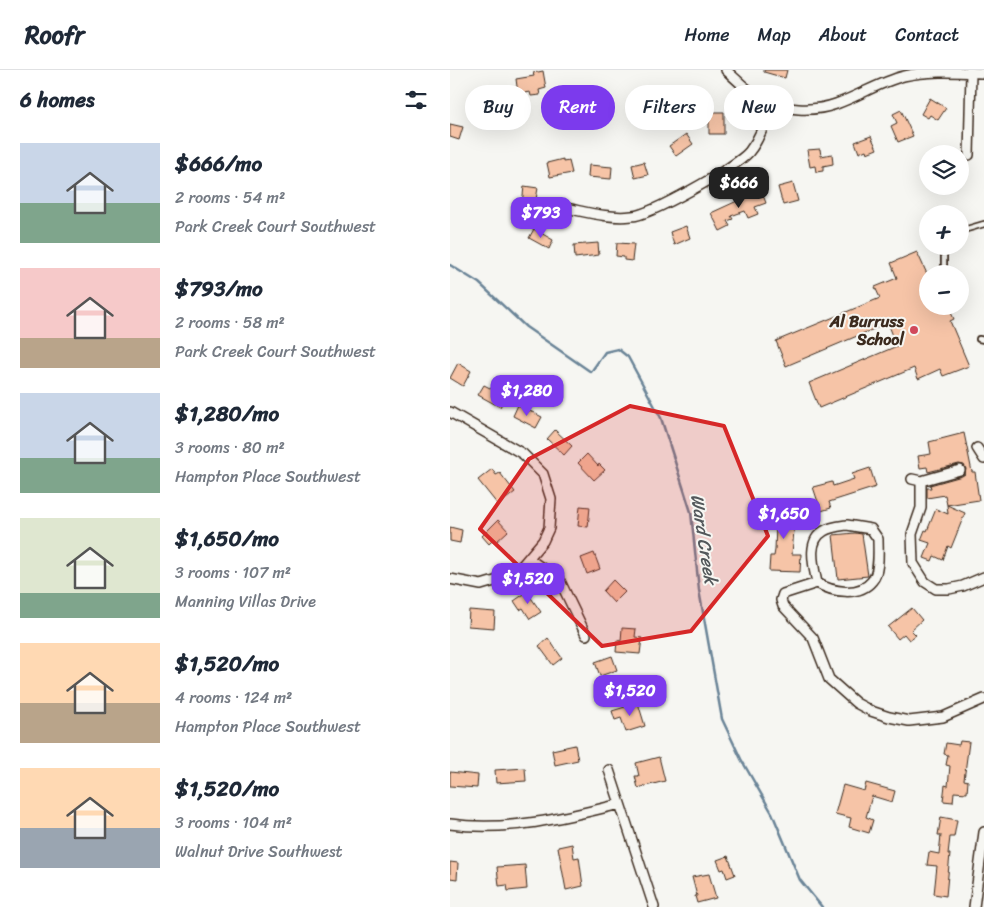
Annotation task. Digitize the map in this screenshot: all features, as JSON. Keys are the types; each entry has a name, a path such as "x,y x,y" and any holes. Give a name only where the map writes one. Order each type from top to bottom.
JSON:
{"street":[{"path":"726,70 744,85"},
{"path":"969,155 971,72"},
{"path":"794,108 817,108 836,104 891,80 905,76 926,73 984,73"},
{"path":"560,207 603,215 633,216 656,210 723,171 748,153 762,130"},
{"path":"450,412 523,454 543,474 551,499 549,528 529,559 521,566 498,580 481,584 450,579"},
{"path":"977,448 984,459"},
{"path":"960,470 917,480 920,508 912,534 913,563 925,582 936,589 963,586 984,576"},
{"path":"817,583 812,553 813,545 820,534 832,528 847,525 871,529 878,539 877,565 872,582 863,588 853,591 832,590 817,583 783,594 781,600 783,606 813,638 829,679 856,703 871,711 909,721 943,717 984,699"},
{"path":"529,559 560,581 586,635"},
{"path":"608,770 654,907"},
{"path":"450,824 479,828 500,827 569,817 620,804"},
{"path":"974,907 984,832"}],"lane":[{"path":"969,228 984,224"}],"highlighted area":[{"path":"630,406 724,426 768,536 691,631 602,646 480,529 529,459"}],"building":[{"path":"764,70 787,70 785,78 764,72"},
{"path":"543,71 545,85 541,85 540,95 531,96 531,85 517,85 516,79 534,76 533,73"},
{"path":"930,98 946,108 938,120 930,115 928,118 921,114"},
{"path":"901,110 913,136 898,142 891,126 897,123 893,114"},
{"path":"714,112 724,112 724,134 709,134 709,130 714,130"},
{"path":"450,124 463,127 459,140 450,137"},
{"path":"686,134 693,144 676,156 669,146"},
{"path":"871,136 877,149 867,153 866,150 859,153 855,142"},
{"path":"820,149 821,156 832,154 833,164 823,166 823,171 816,172 815,166 810,167 807,150"},
{"path":"563,159 563,162 569,161 572,173 550,177 547,163"},
{"path":"644,162 648,175 635,178 632,165"},
{"path":"589,165 612,167 611,179 588,177"},
{"path":"793,183 798,201 783,205 778,187"},
{"path":"524,186 538,188 535,205 529,204 528,216 514,214 516,204 522,205"},
{"path":"761,190 766,203 755,207 758,214 748,218 745,211 731,216 733,219 727,221 730,226 720,231 711,213"},
{"path":"686,226 690,238 674,245 670,232"},
{"path":"534,229 553,240 549,249 529,238"},
{"path":"598,243 599,255 575,258 574,245"},
{"path":"617,243 634,244 632,261 616,256"},
{"path":"917,252 923,265 919,265 919,315 952,315 954,319 950,321 969,366 943,376 940,369 918,379 914,368 819,408 809,383 897,346 888,323 786,366 776,341 880,298 875,287 897,278 891,263"},
{"path":"458,363 471,371 463,386 450,378"},
{"path":"484,385 506,396 500,407 478,395"},
{"path":"518,405 542,417 536,428 513,416"},
{"path":"555,430 572,446 564,455 547,439"},
{"path":"964,433 972,472 975,472 979,500 947,505 945,495 927,498 927,488 931,488 930,485 962,476 965,474 966,469 964,465 959,464 928,472 927,467 920,468 918,456 931,454 929,442"},
{"path":"587,454 598,466 599,464 605,470 594,480 578,463"},
{"path":"870,468 876,487 829,502 831,508 821,511 813,487 832,482 833,486 854,479 852,474"},
{"path":"492,469 496,475 500,473 515,492 498,505 478,480"},
{"path":"784,505 796,506 792,554 801,554 800,572 769,571 770,556 774,556 775,550 776,525 767,525 768,509 784,510"},
{"path":"947,505 965,513 951,548 948,546 943,560 934,556 932,561 924,558 930,543 921,540 936,509 948,514"},
{"path":"580,506 590,507 588,527 578,526"},
{"path":"498,520 508,531 496,542 494,539 489,544 482,536"},
{"path":"450,527 462,530 460,543 450,541"},
{"path":"862,534 868,576 838,579 833,535"},
{"path":"594,553 600,569 587,574 581,558"},
{"path":"613,580 625,592 614,603 603,591"},
{"path":"527,592 541,612 530,619 523,608 520,610 514,601"},
{"path":"912,608 922,620 911,630 916,635 909,640 904,634 898,639 888,627"},
{"path":"469,610 495,612 494,628 468,626"},
{"path":"622,628 636,629 635,637 642,638 640,654 616,652 617,640 621,641"},
{"path":"548,638 562,658 553,665 539,646"},
{"path":"612,656 617,670 600,676 595,662"},
{"path":"638,703 645,726 626,732 621,718 615,720 612,711"},
{"path":"960,741 969,742 964,780 968,781 967,793 954,792 953,802 943,801 945,785 948,786 950,766 946,765 948,755 944,754 946,743 959,745"},
{"path":"575,745 578,760 555,765 552,750"},
{"path":"659,757 665,781 638,788 635,776 639,776 636,763"},
{"path":"525,768 526,781 496,783 495,770"},
{"path":"450,772 478,775 477,788 450,786"},
{"path":"866,783 895,791 892,802 872,796 866,817 873,820 869,833 849,827 851,818 835,814 843,785 864,791"},
{"path":"941,817 957,820 954,837 950,837 946,896 934,894 937,866 927,865 929,852 939,854 941,835 938,835"},
{"path":"572,844 574,858 579,857 583,886 566,890 558,847"},
{"path":"728,856 735,875 727,878 724,869 721,870 717,860"},
{"path":"450,862 458,863 457,879 450,878"},
{"path":"525,865 527,889 508,891 507,885 499,886 497,867"},
{"path":"709,874 716,898 697,903 692,877"}],"waterway":[{"name":"Ward Creek","path":"450,265 479,283 526,327 591,372 605,352 618,349 628,357 661,418 691,512 699,590 722,719 741,759 772,813 800,880 822,907"}],"place":[{"name":"Al Burruss School","path":"914,330"}]}
